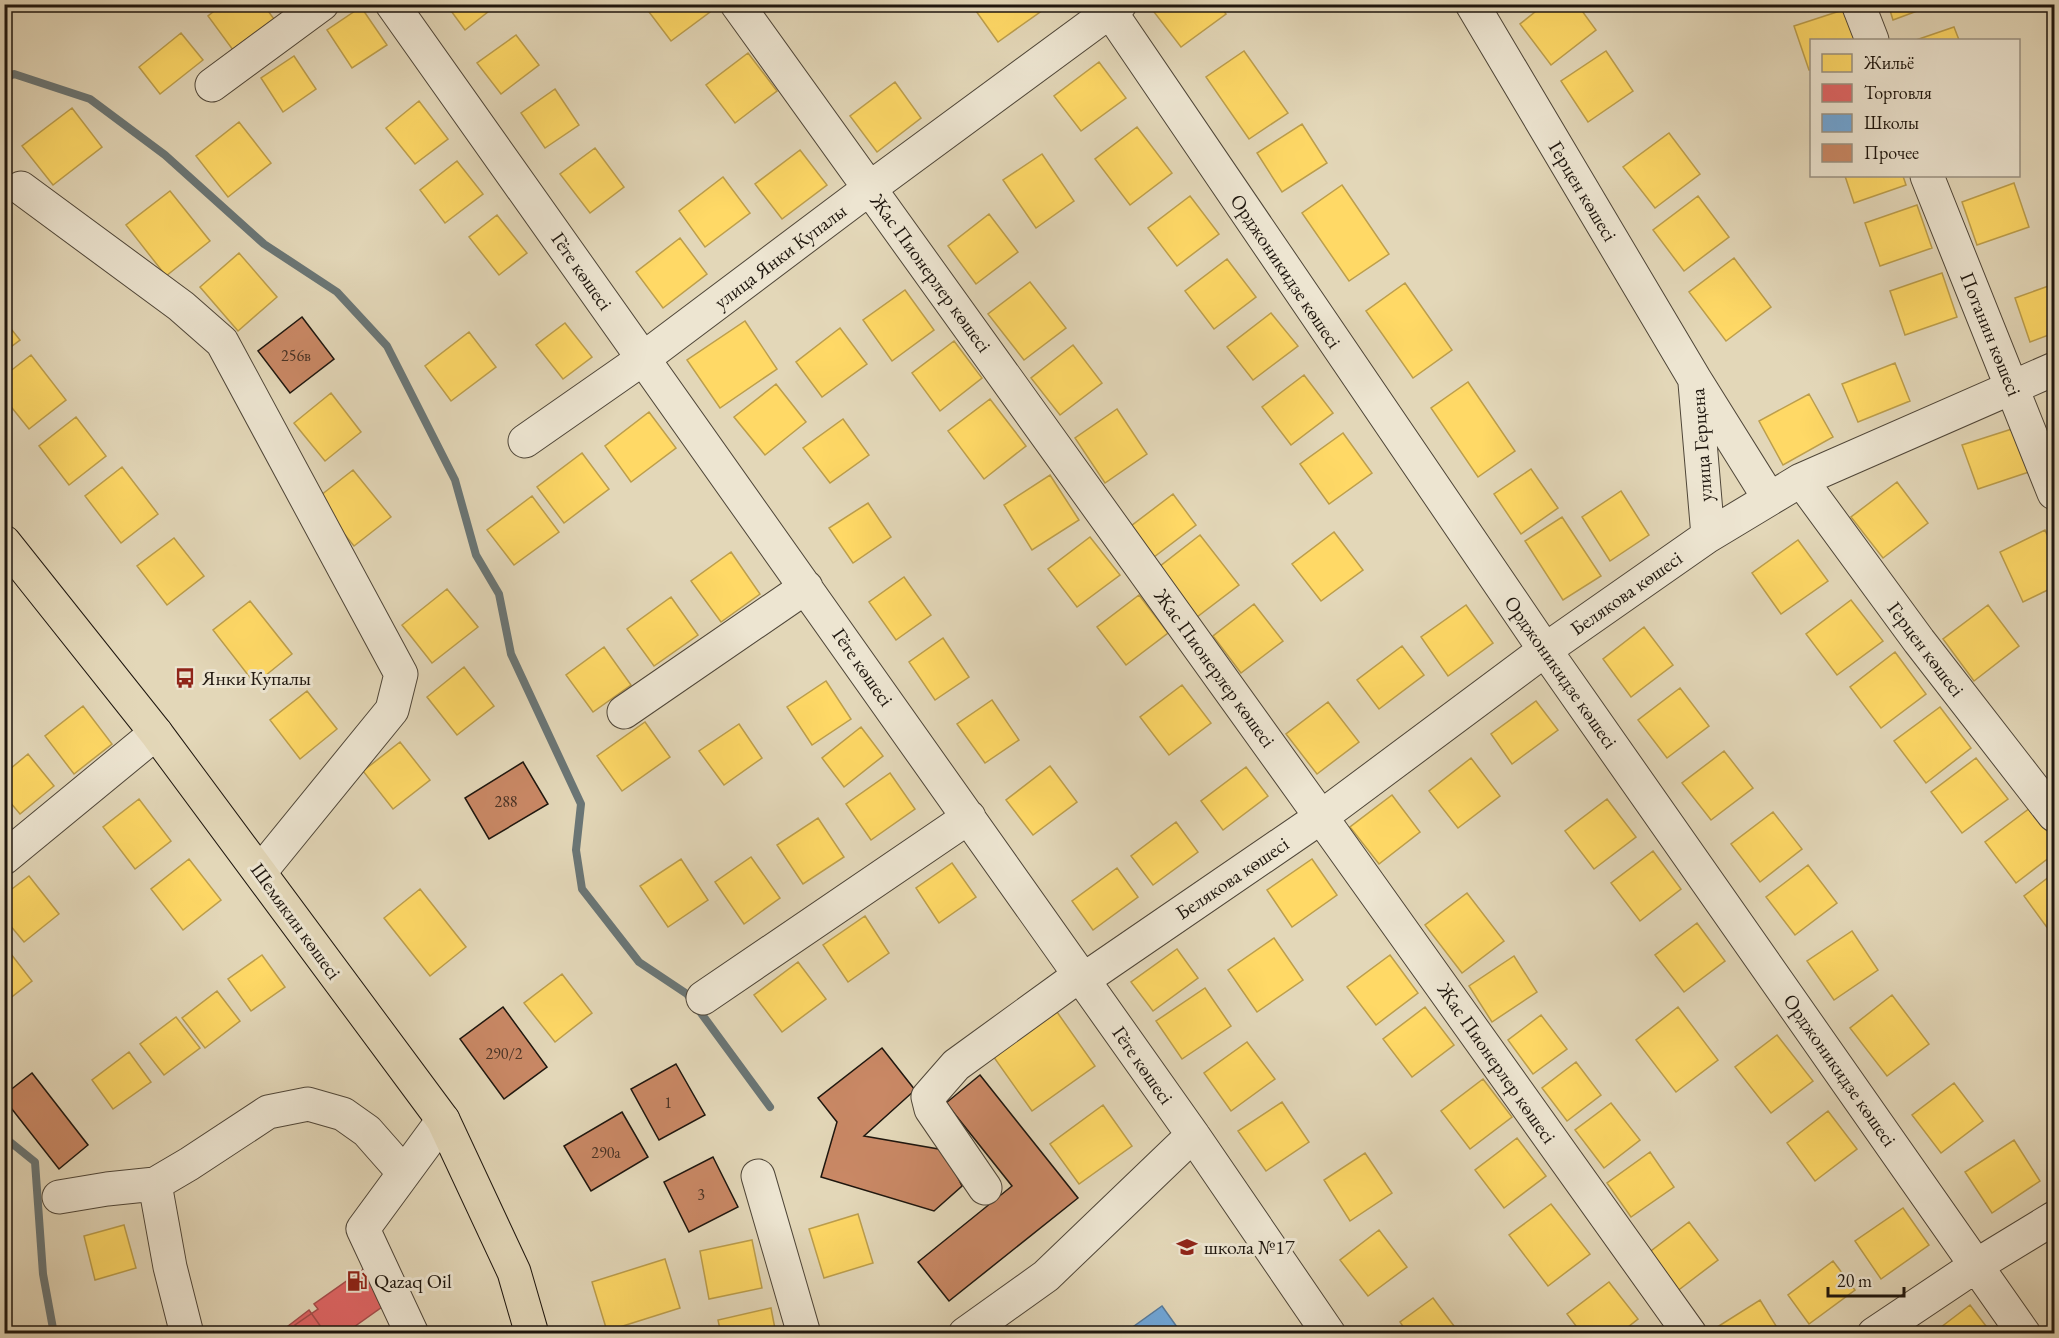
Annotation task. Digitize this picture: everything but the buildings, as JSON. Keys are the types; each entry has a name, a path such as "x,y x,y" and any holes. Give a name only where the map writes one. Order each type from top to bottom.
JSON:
{"main road":[{"name":"Шемякин көшесі","path":"8,552 156,733 443,1120 514,1272 532,1334"}],"street":[{"path":"212,85 322,4"},
{"name":"Гёте көшесі","path":"392,4 1082,977 1329,1334"},
{"name":"Жас Пионерлер көшесі","path":"737,4 1690,1334"},
{"name":"Герцен көшесі","path":"1472,4 1694,378"},
{"path":"1858,4 1872,39"},
{"name":"улица Янки Купалы","path":"525,441 644,358 1112,7"},
{"name":"Орджоникидзе көшесі","path":"1112,7 1545,650 2024,1334"},
{"name":"Потанин көшесі","path":"1927,177 2055,493"},
{"path":"21,188 181,306 222,342 401,674 392,710 260,872"},
{"name":"Белякова көшесі","path":"985,1188 931,1109 928,1097 956,1065 1082,977 1321,817 1545,650 1707,536 1801,480 2055,369"},
{"name":"улица Герцена","path":"1694,378 1769,498"},
{"name":"улица Герцена","path":"1694,378 1707,536"},
{"name":"Герцен көшесі","path":"1801,480 1919,641 2055,815"},
{"path":"624,712 806,587"},
{"path":"4,858 156,733"},
{"path":"703,998 969,817"},
{"path":"59,1197 156,1184 268,1112 308,1104 343,1114 367,1131 404,1173"},
{"path":"411,1334 363,1229 443,1120"},
{"path":"965,1334 1046,1276 1193,1135"},
{"path":"758,1176 804,1334"},
{"path":"156,1184 170,1267 186,1334"},
{"path":"1874,1334 1977,1265 2055,1218"}],"waterway":[{"path":"4,79 14,74 90,99 165,155 264,244 337,292 387,346 455,480 476,555 499,594 511,654 581,804 576,850 582,889 639,962 687,994 770,1107"},
{"path":"4,1137 35,1162 43,1274 54,1334"}],"place":[{"name":"Янки Купалы","path":"185,678"},
{"name":"школа №17","path":"1187,1247"},
{"name":"Qazaq Oil","path":"357,1281"}]}
